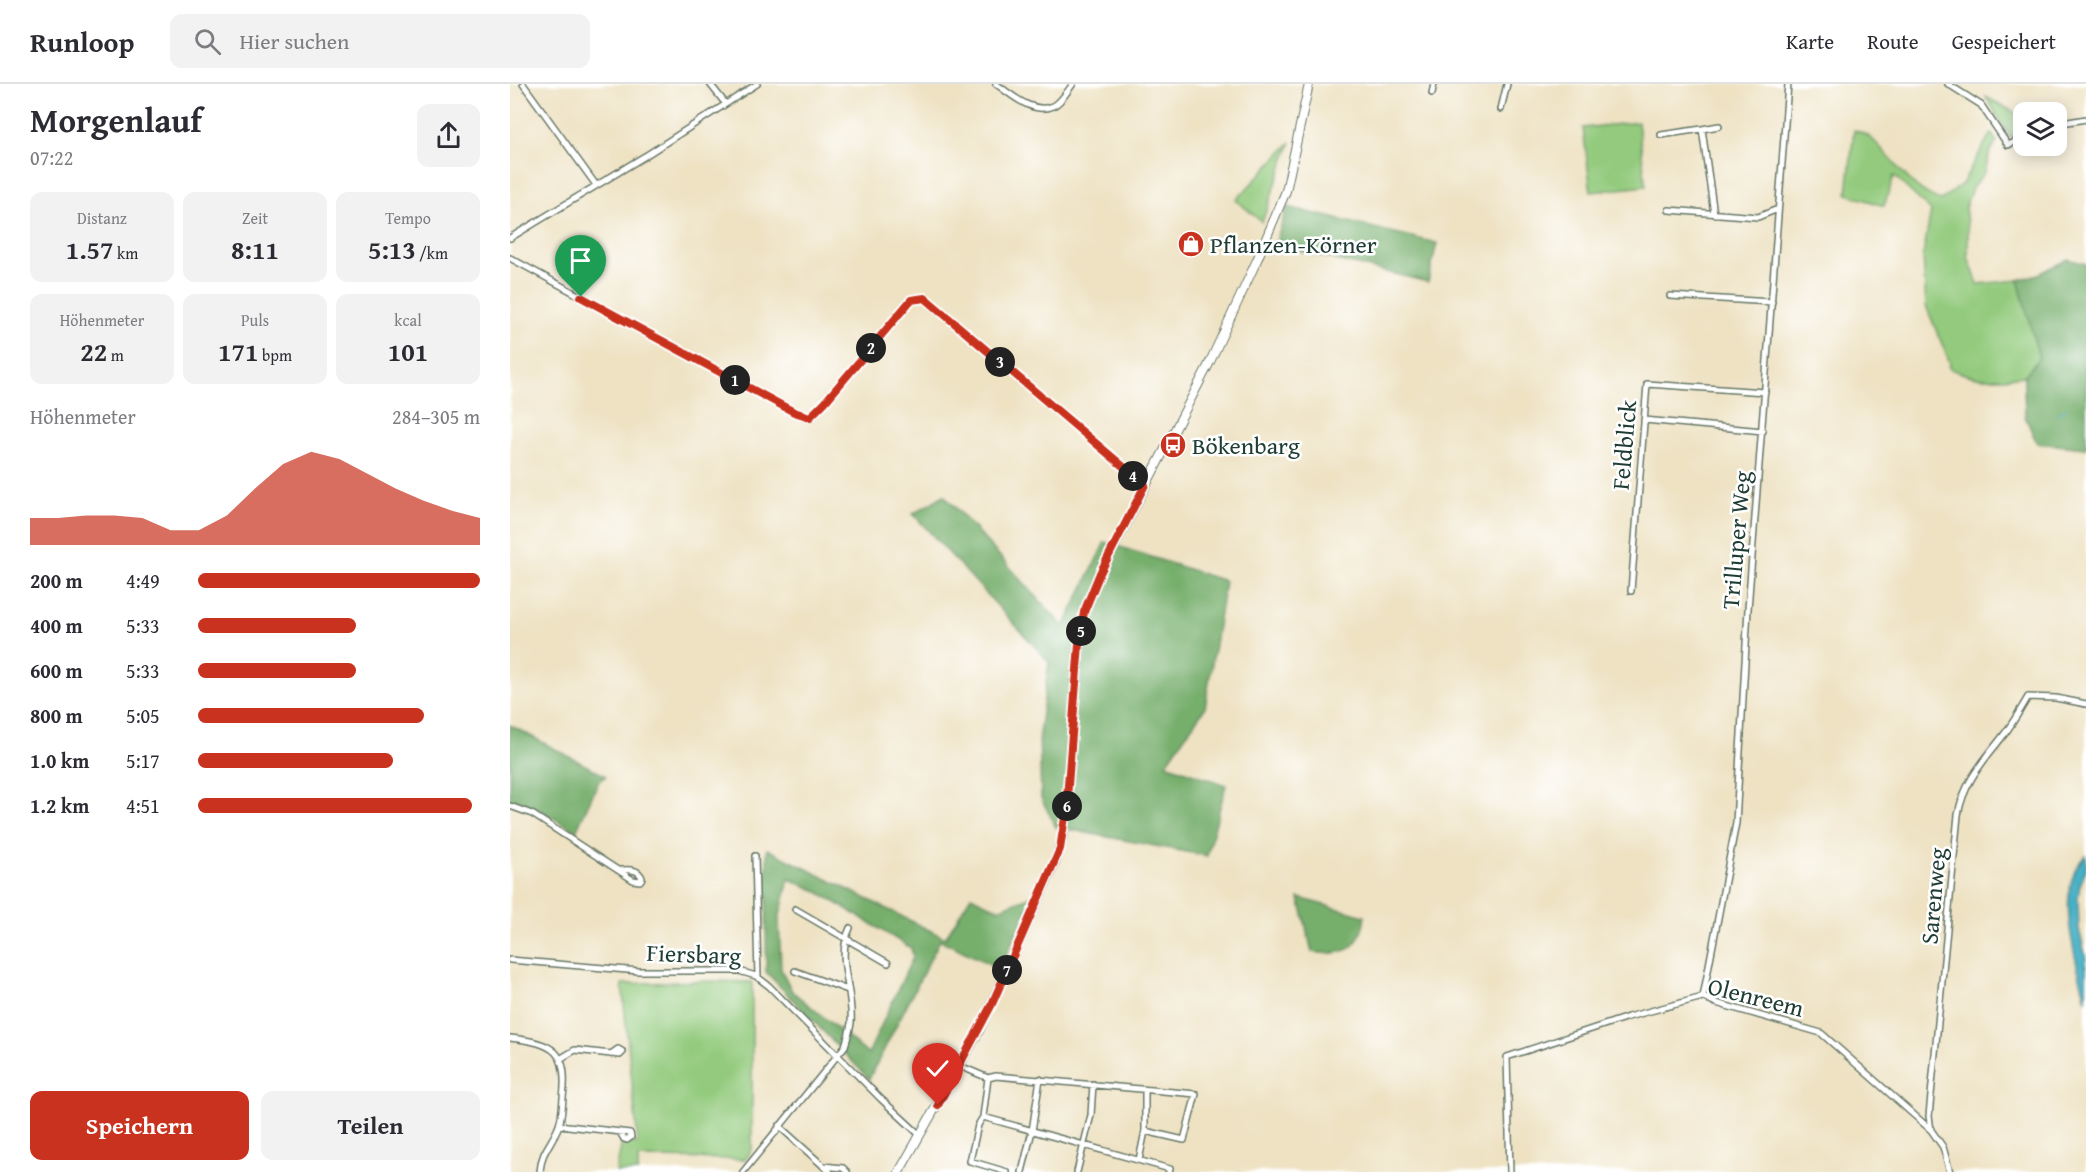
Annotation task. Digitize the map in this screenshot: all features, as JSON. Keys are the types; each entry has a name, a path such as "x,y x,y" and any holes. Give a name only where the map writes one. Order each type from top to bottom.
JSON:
{"main road":[{"path":"899,1172 960,1066 992,1004 1060,849 1066,811 1079,644 1084,612 1100,573 1209,364 1257,260 1286,191 1309,84"}],"street":[{"path":"523,84 596,185"},
{"path":"710,84 725,103"},
{"path":"510,238 645,156 757,84"},
{"path":"996,84 1025,104 1040,109 1055,106 1073,84"},
{"path":"1432,93 1434,84"},
{"path":"1501,109 1507,84"},
{"name":"Trilluper Weg","path":"1703,997 1736,823 1748,609 1788,84"},
{"path":"1948,84 1982,105 2008,145 2013,143"},
{"path":"2067,122 2086,119"},
{"path":"1661,135 1719,126"},
{"path":"1702,129 1714,214"},
{"path":"1669,210 1758,217 1778,209"},
{"path":"510,258 794,412 810,417 911,300 925,298 1145,485"},
{"path":"1670,296 1772,302"},
{"name":"Feldblick","path":"1631,591 1647,384 1766,392"},
{"path":"1644,420 1763,431"},
{"name":"Sarenweg","path":"1950,1172 1943,1147 1931,1130 1929,1116 1945,972 1958,815 1966,788 2028,697 2056,698 2086,704"},
{"path":"510,806 532,813 620,870"},
{"path":"755,856 758,977"},
{"path":"795,909 888,963"},
{"path":"743,1172 845,1046 851,1023 844,954 846,937 850,928"},
{"name":"Fiersbarg","path":"510,960 639,971 746,972 758,977 920,1135"},
{"path":"795,971 848,990"},
{"name":"Olenreem","path":"1510,1172 1506,1057 1628,1017 1703,997 1716,1003 1821,1033 1931,1130"},
{"path":"510,1038 541,1043 553,1050 560,1059 565,1077 560,1125 542,1155 540,1172"},
{"path":"560,1059 575,1050 611,1054"},
{"path":"960,1066 988,1078 996,1076 1040,1079 1196,1094 1184,1140 1145,1131"},
{"path":"988,1078 983,1117 978,1125 970,1161 1007,1172"},
{"path":"1023,1172 1040,1079"},
{"path":"1077,1172 1091,1115 1093,1084"},
{"path":"1138,1160 1145,1131 1145,1089"},
{"path":"983,1117 1170,1169 1169,1172"},
{"path":"560,1125 620,1132"},
{"path":"779,1126 830,1172"},
{"path":"822,1166 843,1168 847,1172"}],"green space":[{"path":"1986,97 2013,112 2013,136 2010,137"},
{"path":"1638,122 1646,186 1591,192 1583,128"},
{"path":"1854,130 1871,138 1911,182 1941,200 1962,184 1991,133 1997,142 1990,151 1985,172 1972,188 1965,208 1968,257 1978,284 2018,280 2039,274 2086,448 2037,443 2025,416 2024,376 1986,378 1968,375 1949,368 1950,363 1926,306 1923,255 1931,211 1894,176 1884,206 1847,194"},
{"path":"1291,142 1262,222 1236,200"},
{"path":"1287,207 1437,243 1428,282 1275,245"},
{"path":"2068,259 2086,264 2086,448 2037,443 2025,416 2024,376 2039,358 2018,280 2039,274"},
{"path":"944,495 1064,627 1105,542 1225,581 1205,708 1166,764 1226,785 1207,856 1056,827 1041,798 1039,734 1049,662 913,514"},
{"path":"510,725 606,776 599,781 576,831 534,807 510,799"},
{"path":"767,849 945,938 971,896 998,909 1034,895 1000,969 940,940 869,1079 766,972","holes":["789,879 815,890 911,948 913,957 868,1054 792,991 781,969 779,919"]},
{"path":"1299,898 1365,916 1363,928 1355,944 1341,952 1312,952"},
{"path":"752,982 752,1149 746,1159 638,1158 638,1172 616,1172 622,1142 638,1143 622,984"}],"water":[{"path":"2086,855 2086,869 2078,898 2079,929 2086,958 2086,1000 2073,945 2068,905 2070,886 2076,869"}],"waterway":[{"path":"2058,414 2066,408"}],"place":[{"name":"Pflanzen-Körner","path":"1191,244"},
{"name":"Bökenbarg","path":"1173,445"}],"route":[{"path":"581,297 794,412 810,417 911,300 925,298 1145,485 1100,573 1084,612 1079,644 1069,786 1060,849 992,1004 938,1105"}]}
